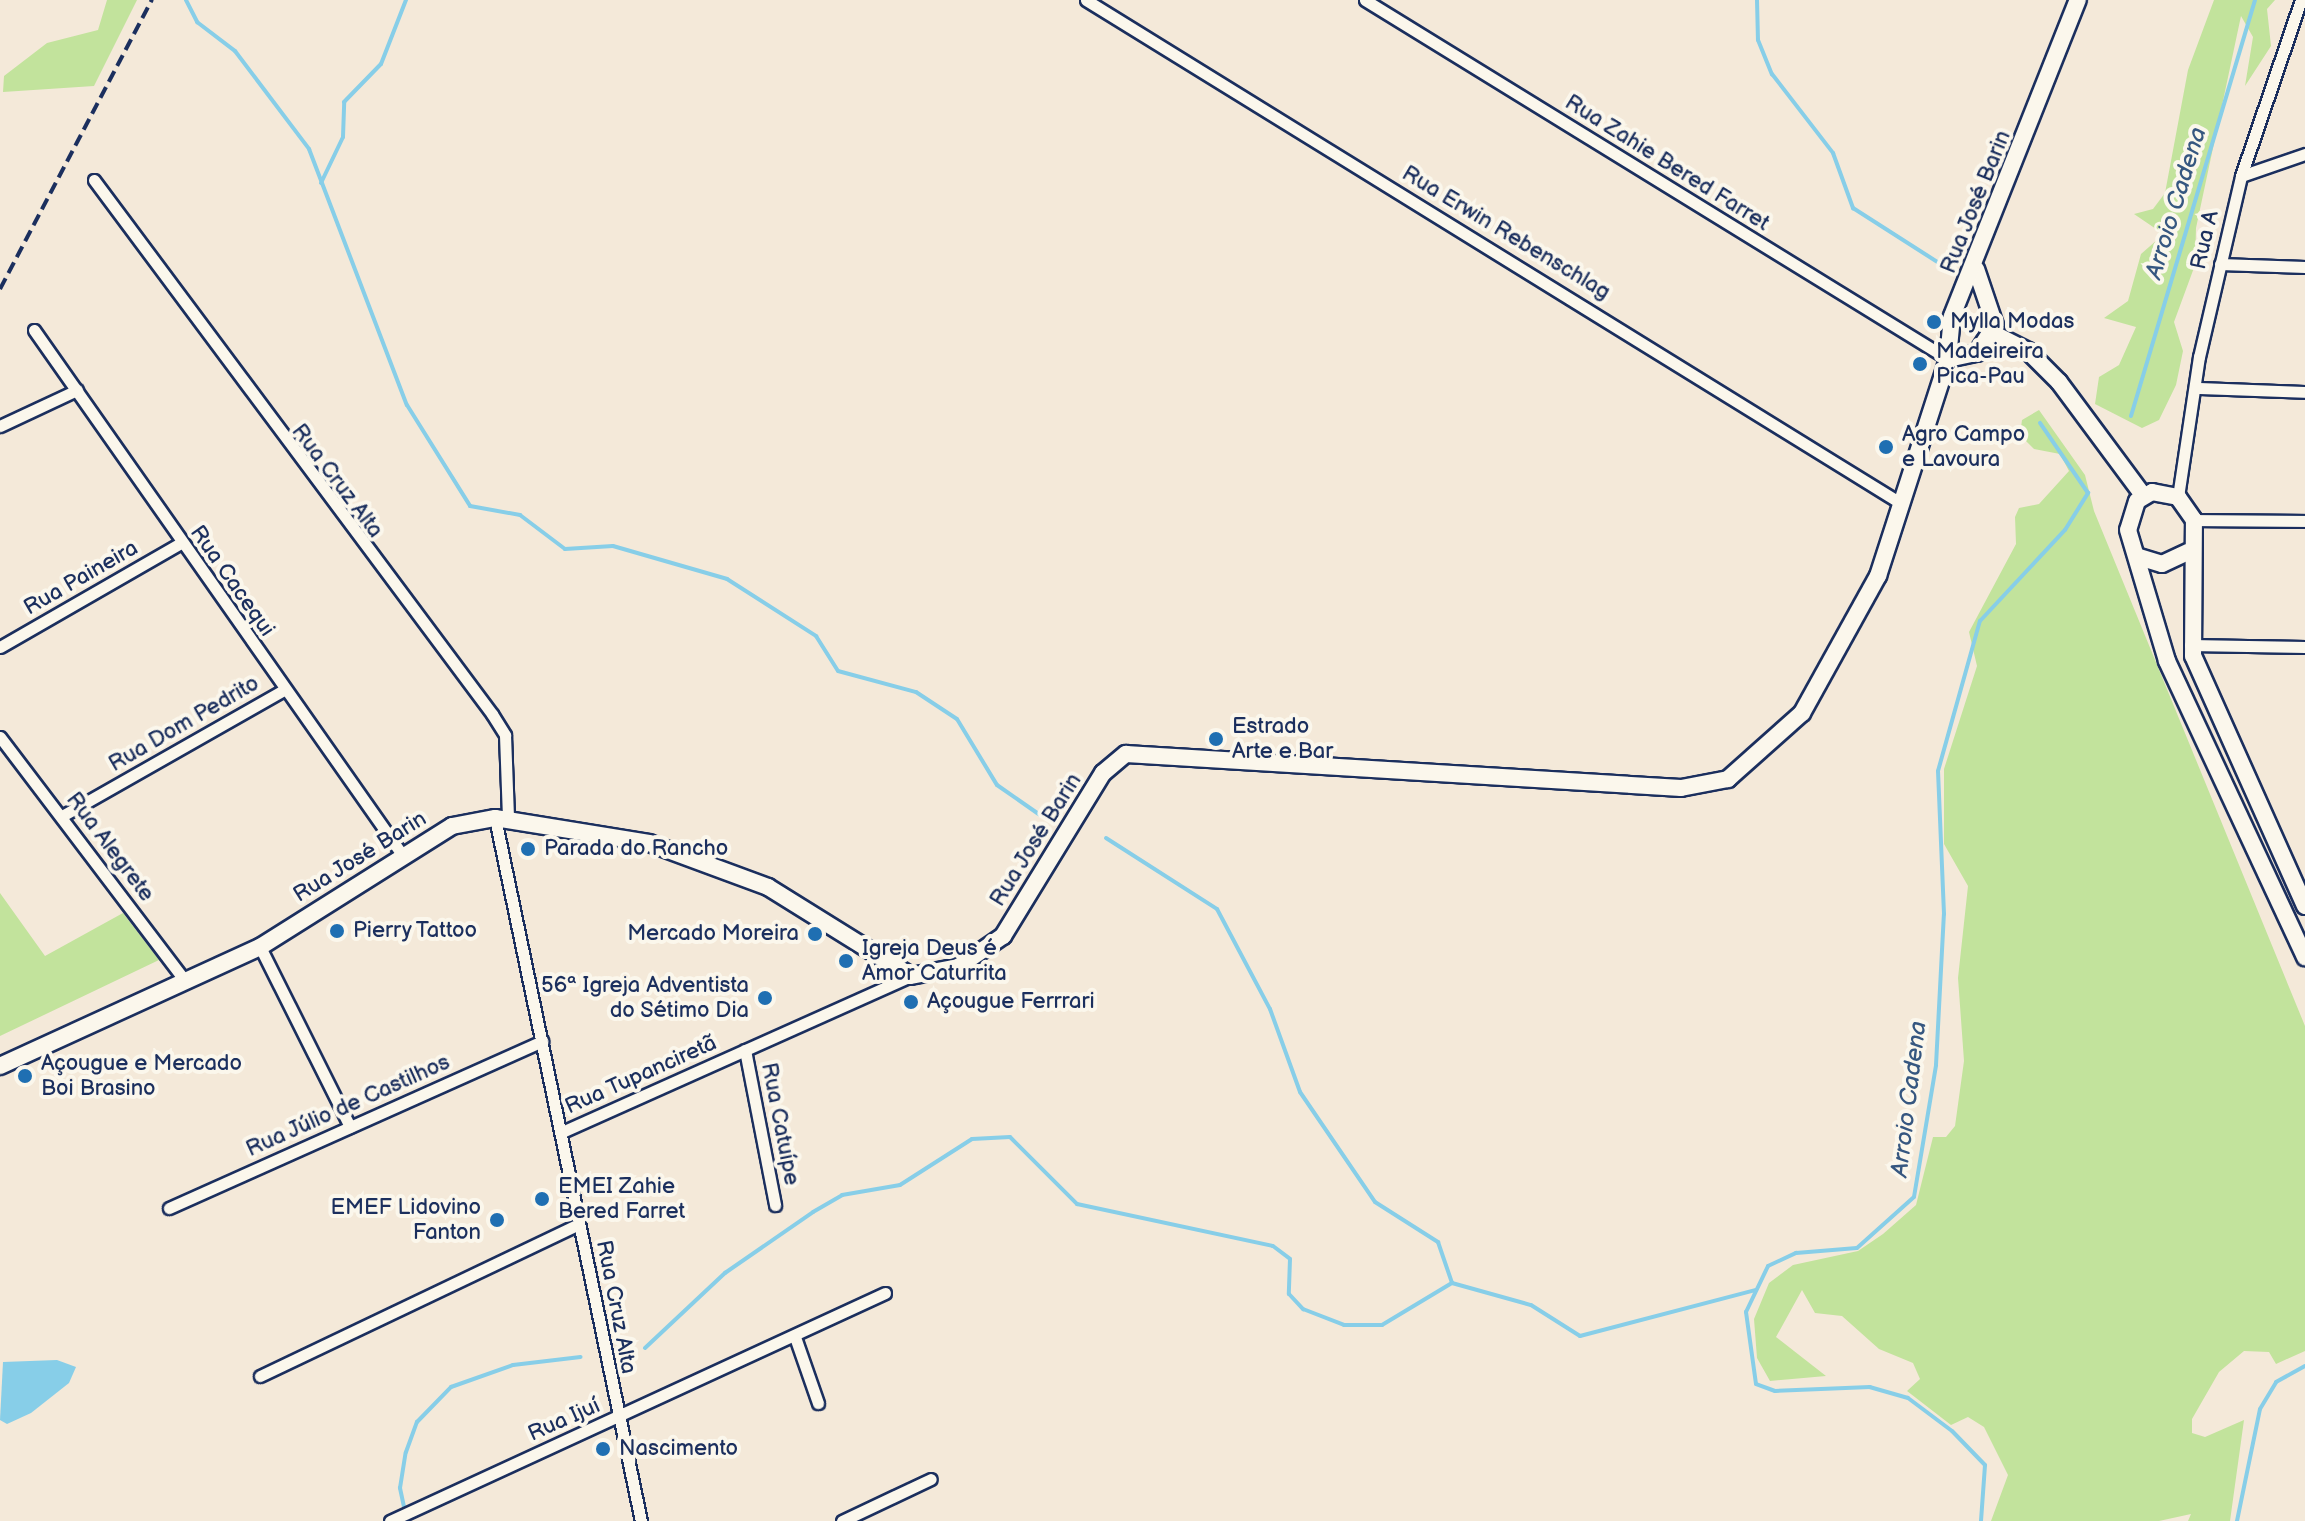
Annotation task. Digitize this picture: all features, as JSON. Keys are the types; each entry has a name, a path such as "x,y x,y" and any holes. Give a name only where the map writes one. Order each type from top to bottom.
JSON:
{"main road":[{"name":"Rua José Barin","path":"0,1066 260,947 401,853 452,826 502,818 649,843 768,887 911,976 958,967 1003,936 1103,773 1126,754 1681,788 1728,779 1802,713 1849,639 1902,504 1948,359 1952,316 1976,269 2078,0"},
{"path":"1948,359 1969,359 1992,333 1991,300 1976,269"},
{"path":"1992,333 2028,351 2059,382 2143,495"},
{"path":"2305,906 2211,707 2190,645 2188,552 2194,520 2178,497 2162,489 2143,495 2128,530 2184,707 2305,957"},
{"path":"2139,557 2162,564 2188,552"}],"street":[{"name":"Rua Erwin Rebenschlag","path":"1086,0 1902,504"},
{"name":"Rua Zahie Bered Farret","path":"1365,0 1948,359"},
{"name":"Rua A","path":"2178,497 2220,264 2241,176 2301,0"},
{"path":"2241,176 2305,154"},
{"name":"Rua Cruz Alta","path":"94,180 505,735 502,818 542,1041 641,1521"},
{"path":"2220,264 2305,267"},
{"name":"Rua Cacequi","path":"34,330 401,853"},
{"path":"2198,388 2305,392"},
{"path":"0,426 77,390"},
{"path":"2194,520 2305,521"},
{"name":"Rua Paineira","path":"0,647 181,543"},
{"path":"2190,645 2305,647"},
{"name":"Rua Dom Pedrito","path":"62,816 284,690"},
{"name":"Rua Alegrete","path":"0,737 186,982"},
{"path":"260,947 350,1127"},
{"name":"Rua Tupanciretã","path":"562,1132 911,976"},
{"name":"Rua Júlio de Castilhos","path":"169,1208 542,1041"},
{"name":"Rua Catuípe","path":"745,1050 775,1205"},
{"path":"260,1376 579,1224"},
{"name":"Rua Ijuí","path":"390,1521 885,1293"},
{"path":"795,1337 818,1403"},
{"path":"843,1521 931,1479"}],"green space":[{"path":"107,0 137,0 94,86 3,92 4,76 47,43 98,30"},
{"path":"2214,0 2275,0 2267,9 2271,46 2245,86 2253,37 2241,16 2196,228 2195,265 2174,322 2183,351 2176,385 2159,420 2142,428 2095,404 2099,377 2119,365 2136,327 2104,318 2128,301 2141,254 2157,240 2159,231 2134,214 2153,209 2165,193 2188,70"},
{"path":"2039,410 2085,475 2094,511 2305,1026 2305,1351 2276,1364 2269,1352 2244,1351 2219,1372 2192,1419 2192,1433 2205,1437 2244,1420 2230,1521 2188,1521 2191,1514 2159,1521 1991,1521 2008,1475 1984,1427 1968,1417 1951,1425 1907,1391 1920,1379 1913,1363 1879,1349 1842,1316 1815,1313 1802,1290 1776,1337 1826,1376 1770,1381 1757,1358 1754,1319 1769,1283 1793,1265 1858,1251 1883,1234 1916,1205 1933,1137 1946,1137 1955,1126 1964,1061 1958,978 1968,886 1944,844 1944,769 1977,666 1969,632 2016,544 2015,517 2019,508 2039,504 2069,471 2060,454 2034,449 2020,435 2022,420"},
{"path":"0,893 45,956 123,913 159,960 0,1036"}],"water":[{"path":"57,1360 76,1367 69,1383 31,1413 7,1424 0,1420 3,1362"}],"waterway":[{"path":"186,0 197,22 235,51 309,149 407,405 470,506 520,515 565,549 613,546 727,579 816,636 838,671 916,692 957,719 997,785 1040,815"},
{"path":"321,183 343,137 344,102 381,64 406,0"},
{"path":"1757,0 1758,40 1772,74 1833,153 1853,208 1947,268"},
{"name":"Arroio Cadena","path":"2131,416 2255,0"},
{"name":"Arroio Cadena","path":"1981,1521 1985,1465 1952,1431 1908,1398 1870,1387 1775,1391 1756,1384 1746,1312 1768,1266 1796,1253 1857,1248 1914,1197 1936,1065 1944,914 1938,771 1980,621 2065,530 2088,493 2040,423"},
{"path":"1106,838 1217,909 1270,1009 1300,1092 1375,1202 1438,1242 1452,1283"},
{"path":"645,1348 725,1273 842,1195 900,1185 972,1139 1010,1137 1077,1204 1273,1246 1290,1259 1289,1294 1303,1309 1344,1325 1382,1325 1452,1283 1531,1305 1580,1336 1755,1290"},
{"path":"407,1521 400,1488 406,1452 417,1422 451,1387 513,1365 581,1357"},
{"name":"Arroio Cadena","path":"2237,1521 2260,1409 2276,1382 2305,1366"}],"railway":[{"path":"0,289 152,0"}],"place":[{"name":"Mylla Modas","path":"1934,322"},
{"name":"Madeireira Pica-Pau","path":"1920,364"},
{"name":"Agro Campo e Lavoura","path":"1886,447"},
{"name":"Estrado Arte e Bar","path":"1216,739"},
{"name":"Parada do Rancho","path":"528,849"},
{"name":"Pierry Tattoo","path":"337,931"},
{"name":"Mercado Moreira","path":"815,934"},
{"name":"Igreja Deus é Amor Caturrita","path":"846,961"},
{"name":"56ª Igreja Adventista do Sétimo Dia","path":"765,998"},
{"name":"Açougue Ferrrari","path":"911,1002"},
{"name":"Açougue e Mercado Boi Brasino","path":"25,1076"},
{"name":"EMEI Zahie Bered Farret","path":"542,1199"},
{"name":"EMEF Lidovino Fanton","path":"497,1220"},
{"name":"Nascimento","path":"603,1449"}]}
